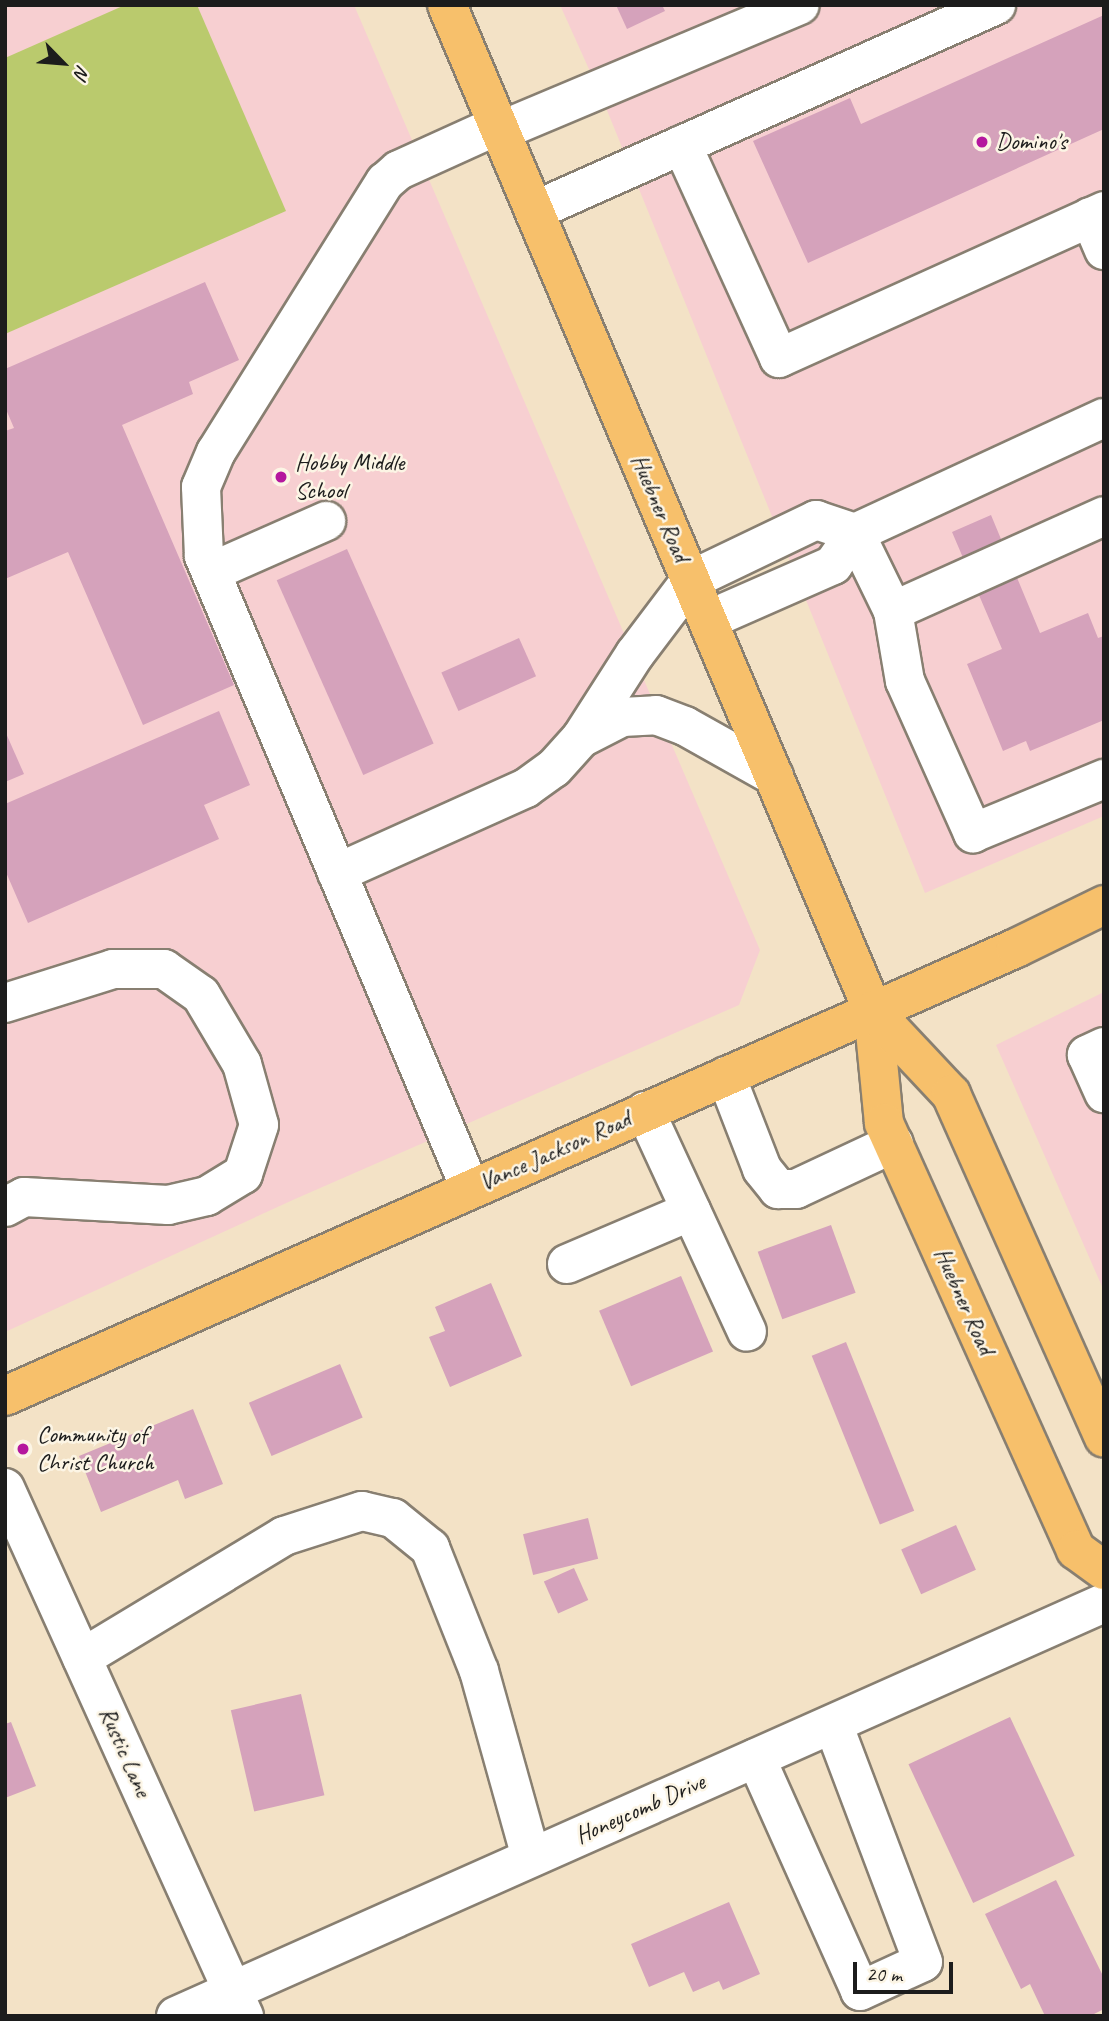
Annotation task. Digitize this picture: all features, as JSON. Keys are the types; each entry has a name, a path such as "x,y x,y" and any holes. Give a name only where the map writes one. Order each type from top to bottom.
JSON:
{"main road":[{"name":"Huebner Road","path":"447,5 873,1011 884,1123 1076,1550 1104,1570"},
{"name":"Vance Jackson Road","path":"5,1396 1016,948 1104,905"},
{"name":"Huebner Road","path":"873,1011 951,1094 1093,1381 1104,1437"}],"street":[{"path":"470,1188 204,556 201,487 216,452 385,182 400,170 800,5"},
{"path":"534,211 996,5"},
{"path":"682,145 779,358 1099,226"},
{"path":"708,620 833,565 855,533 1104,418"},
{"path":"893,611 1104,516"},
{"path":"337,873 526,788 554,768 581,738 635,654 691,580 817,520 855,533 893,611 905,681 973,832 1104,779"},
{"path":"211,572 326,522"},
{"path":"581,738 622,717 656,715 685,726 774,776"},
{"path":"5,1003 113,970 164,969 201,995 242,1064 259,1125 243,1174 207,1196 169,1205 24,1197 5,1207"},
{"path":"1104,1047 1087,1055 1104,1093"},
{"path":"726,1076 762,1169 778,1189 796,1189 894,1143"},
{"path":"645,1111 747,1332"},
{"path":"567,1264 691,1211"},
{"name":"Rustic Lane","path":"5,1488 238,2003"},
{"path":"82,1658 284,1536 362,1511 393,1518 430,1548 479,1671 531,1857"},
{"name":"Honeycomb Drive","path":"176,2016 238,2003 531,1857 1104,1603"},
{"path":"756,1758 860,1991 923,1962 833,1724"}],"shaded area":[{"name":"Hobby Middle School","path":"5,5 354,5 760,950 739,1005 295,1199 5,1332"},
{"path":"560,5 1104,5 1104,816 925,893 602,98"},
{"path":"1104,992 1104,1291 996,1045"}],"green space":[{"path":"125,5 197,5 286,211 5,334 5,58"}],"building":[{"path":"616,5 662,5 665,11 627,29"},
{"path":"1104,15 1104,129 808,263 753,141 850,98 861,124"},
{"path":"205,282 239,360 189,382 193,394 122,425 234,685 143,725 68,552 5,579 5,431 14,428 5,407 5,369"},
{"path":"991,515 1040,633 1088,613 1098,638 1104,636 1104,720 1030,751 1026,741 1003,751 967,664 1002,649 952,532"},
{"path":"347,549 434,744 363,775 277,580"},
{"path":"519,638 536,676 458,711 441,673"},
{"path":"219,711 250,785 204,805 219,839 28,923 5,870 5,804"},
{"path":"5,731 24,774 5,782"},
{"path":"831,1225 856,1293 782,1319 758,1252"},
{"path":"681,1276 713,1351 631,1386 599,1311"},
{"path":"491,1283 522,1356 450,1387 429,1337 445,1331 435,1307"},
{"path":"846,1342 914,1511 880,1525 812,1356"},
{"path":"340,1364 363,1417 272,1456 249,1403"},
{"path":"193,1409 223,1484 185,1499 178,1480 101,1512 79,1456"},
{"path":"588,1518 598,1559 533,1575 523,1534"},
{"path":"956,1525 976,1570 921,1594 901,1549"},
{"path":"574,1568 588,1600 558,1613 544,1581"},
{"path":"301,1694 324,1795 254,1812 231,1710"},
{"path":"1010,1717 1075,1856 973,1903 908,1764"},
{"path":"11,1722 36,1786 5,1798 5,1724"},
{"path":"1056,1880 1104,1978 1104,2009 1090,2016 1045,2016 1030,1984 1021,1989 985,1914"},
{"path":"729,1902 760,1974 723,1990 719,1981 693,1992 684,1972 649,1987 631,1944"}],"place":[{"name":"Domino's","path":"982,142"},
{"name":"Hobby Middle School","path":"281,477"},
{"name":"Community of Christ Church","path":"23,1449"}]}
